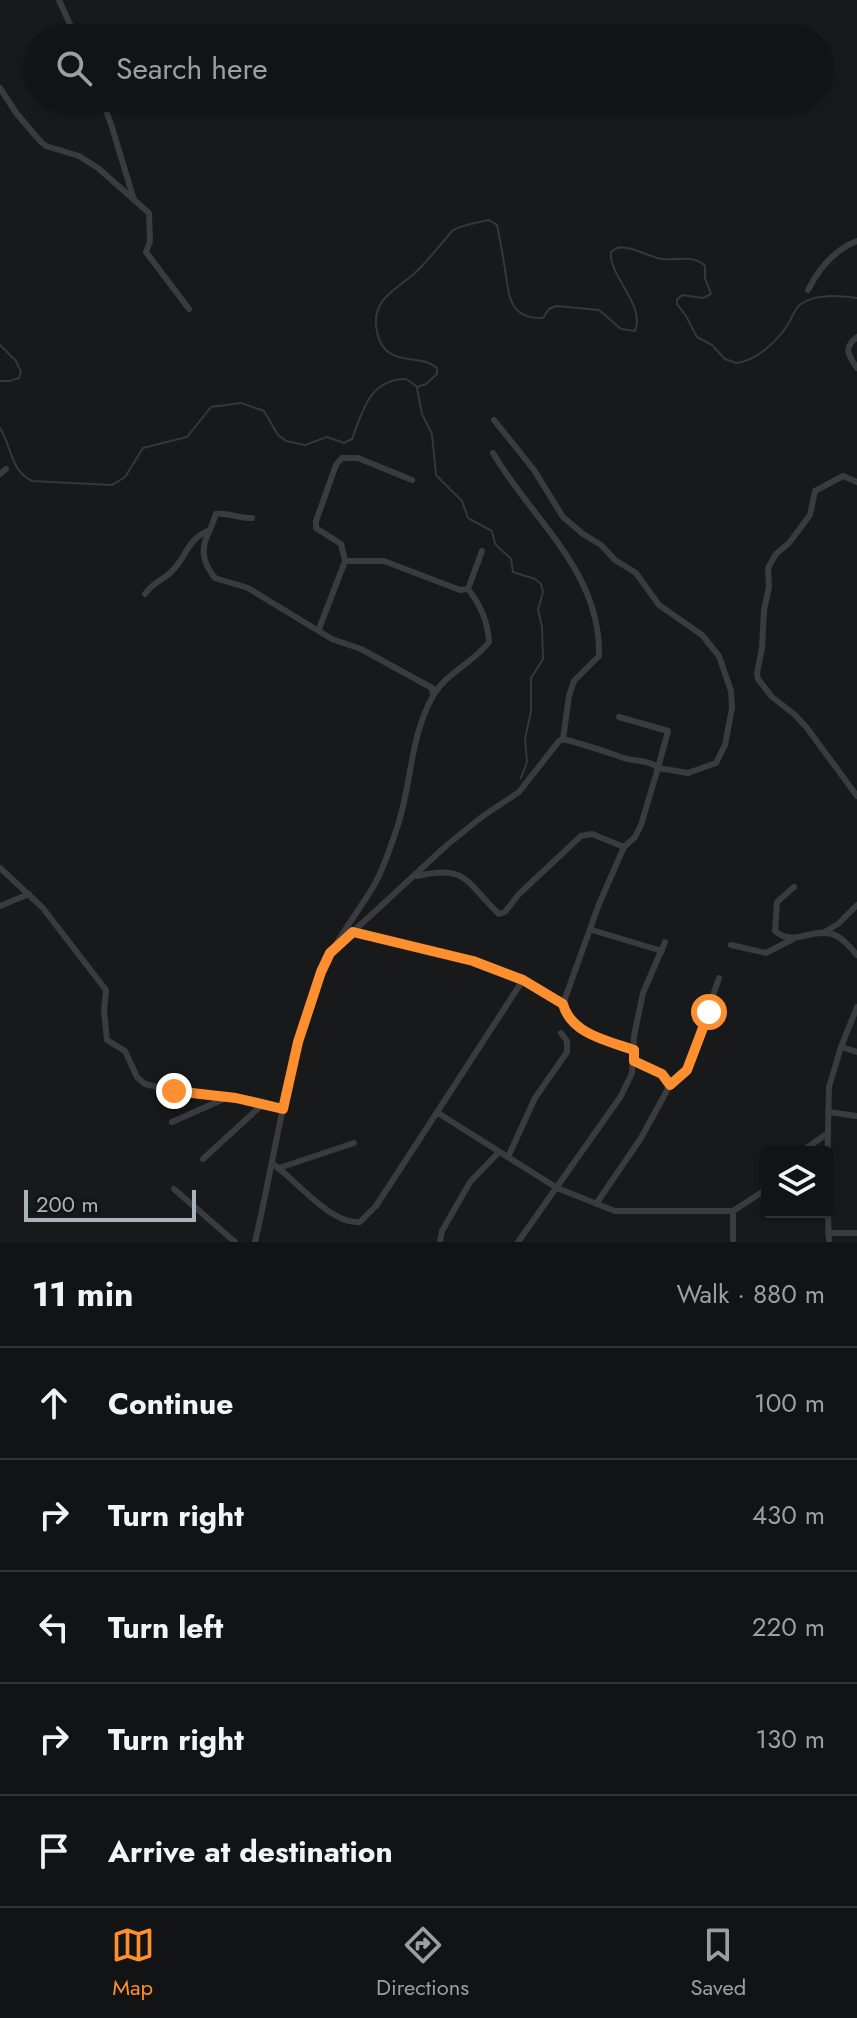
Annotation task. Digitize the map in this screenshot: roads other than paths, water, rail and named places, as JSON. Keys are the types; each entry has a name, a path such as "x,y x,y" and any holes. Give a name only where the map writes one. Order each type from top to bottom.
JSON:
{"street":[{"path":"59,0 70,24"},
{"path":"0,88 41,142 79,156 98,168 145,209 151,219 146,252 189,309"},
{"path":"106,112 134,200"},
{"path":"808,290 841,247 857,241"},
{"path":"857,337 847,351 857,368"},
{"path":"494,420 534,470 563,517 601,545 615,560 636,573 659,605 702,635 724,668 731,691 732,708 720,759 688,773 623,759 592,745 563,739"},
{"path":"330,953 483,816 529,783 541,762 563,739 574,681 599,656 598,628 585,587 568,555 505,474 493,453"},
{"path":"319,629 345,561 341,544 316,528 339,461 348,456 358,458 412,480"},
{"path":"857,482 843,476 815,491 810,515 774,557 767,571 769,593 757,673 772,697 807,728 857,796"},
{"path":"252,518 241,519 220,512 216,514 202,552 215,578 248,588 332,639 361,649 418,678 432,688 433,695"},
{"path":"145,594 150,586 170,574 195,536 210,530"},
{"path":"468,589 482,551"},
{"path":"345,561 384,561 460,590 468,589"},
{"path":"255,1242 276,1166 283,1109 301,1030 330,953 375,885 396,830 406,797 412,752 433,695 445,679 479,656 489,642 478,602 468,589"},
{"path":"619,717 668,731 641,825 635,837 624,847 599,904 563,1004 566,1015 580,1028 634,1050"},
{"path":"415,876 441,870 459,874 499,914 505,912 519,894 581,836 592,834 624,847"},
{"path":"0,868 42,907 106,990 104,1011 107,1040 125,1051 137,1077 153,1086 264,1103 283,1109"},
{"path":"793,939 780,935 773,925 777,902 794,887"},
{"path":"0,906 29,894"},
{"path":"731,945 766,953 793,939 823,933 838,924 857,905"},
{"path":"592,930 662,951"},
{"path":"353,932 473,961 523,980 563,1004"},
{"path":"823,933 840,938 857,955"},
{"path":"518,1242 621,1096 634,1061 640,1003 665,942"},
{"path":"596,1204 641,1138 670,1085 687,1070 719,978"},
{"path":"276,1166 334,1216 348,1222 360,1222 376,1206 523,980"},
{"path":"828,1146 829,1087 857,1007"},
{"path":"508,1157 535,1098 567,1052 567,1041 561,1033"},
{"path":"841,1047 857,1052"},
{"path":"634,1061 662,1074 670,1085"},
{"path":"172,1122 226,1098"},
{"path":"203,1159 264,1103"},
{"path":"828,1112 857,1116"},
{"path":"438,1113 557,1188 615,1211 733,1211 761,1193"},
{"path":"810,1146 828,1133"},
{"path":"276,1166 354,1143"},
{"path":"440,1242 442,1231 470,1182 499,1152"},
{"path":"174,1189 235,1242"},
{"path":"733,1211 733,1242"},
{"path":"828,1218 829,1242"},
{"path":"828,1233 857,1233"}],"waterway":[{"path":"417,387 437,374 437,368 391,354 385,349 376,329 379,307 452,231 489,220 497,225 512,303 517,310 531,317 543,318 549,309 556,306 599,310 621,329 635,331 635,311 615,270 611,252 622,248 662,259 701,262 705,266 705,278 711,294 703,298 682,295 677,304 697,337 712,345 725,359 736,363 751,359 771,344 801,304 828,296 857,298"},
{"path":"0,345 16,361 21,372 19,378 0,381"},
{"path":"0,428 19,471 32,481 112,485 125,477 143,448 187,437 211,407 241,403 264,411 278,435 286,441 305,445 327,437 344,443 352,439 364,407 376,390 394,380 406,379 416,386"},
{"path":"417,388 422,414 432,434 436,475 462,501 468,518 492,531 495,544 511,559 513,572 541,584 543,592 538,610 543,659 531,678 531,711 525,739 527,762 521,778"}]}
